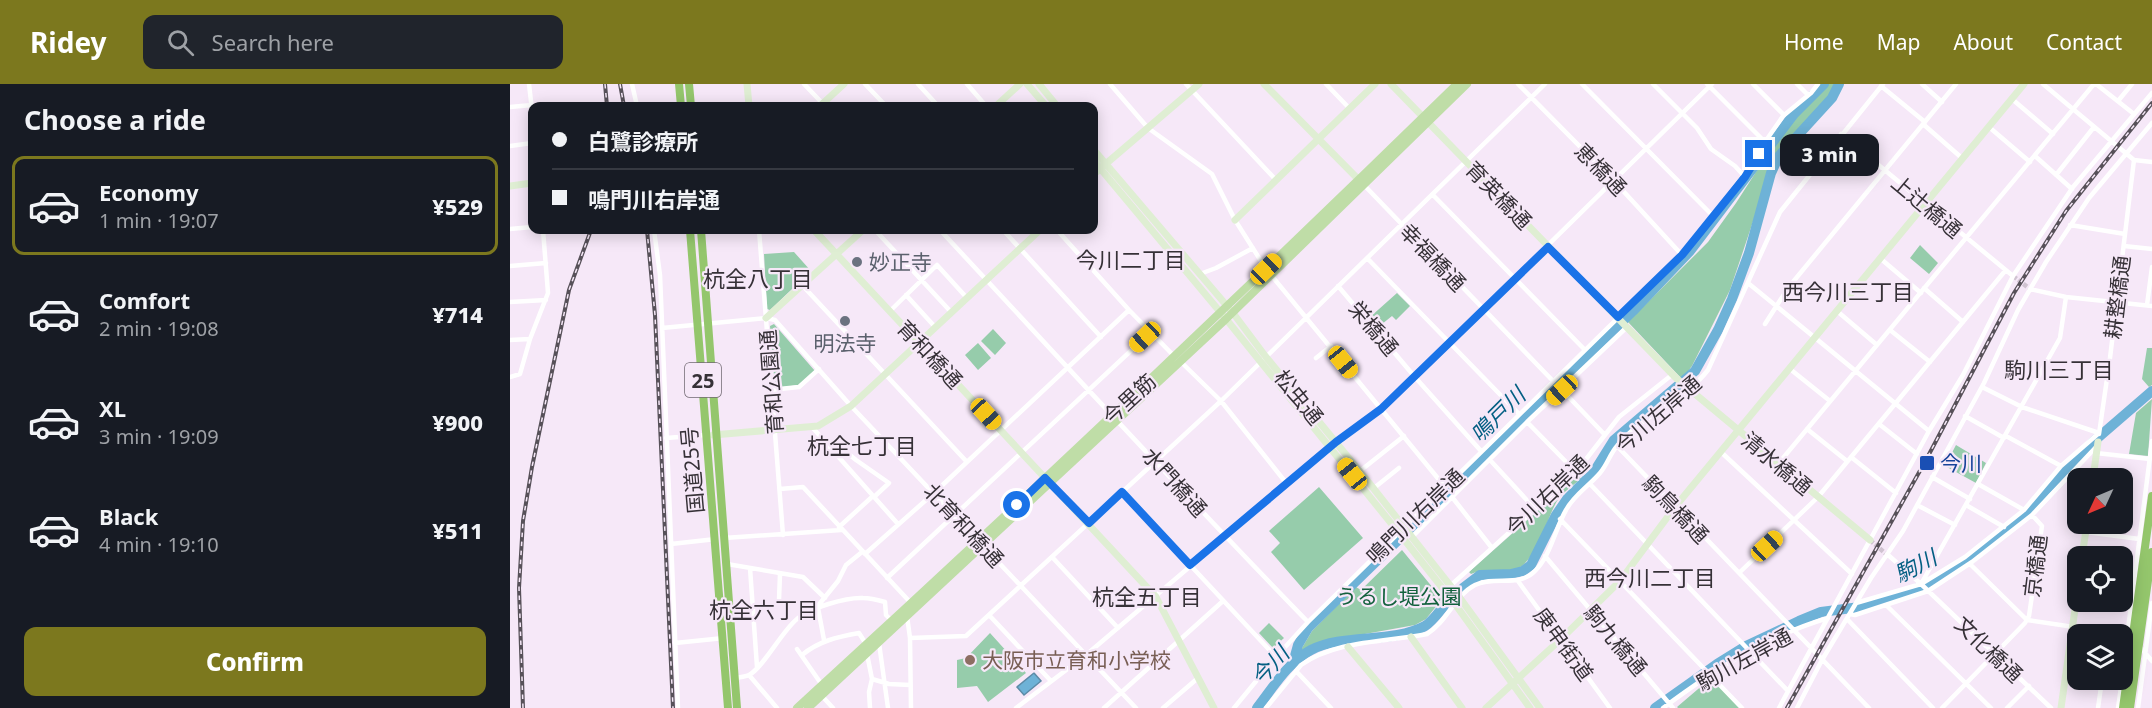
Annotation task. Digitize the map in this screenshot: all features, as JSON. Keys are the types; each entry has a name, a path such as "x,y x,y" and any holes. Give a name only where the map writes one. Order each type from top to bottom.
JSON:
{"highway":[{"path":"679,84 681,102"},
{"path":"690,84 691,102"},
{"name":"国道25号","path":"690,234 698,325 712,435 728,638 735,678 737,708"},
{"name":"国道25号","path":"701,234 712,435"},
{"path":"2121,708 2152,496"},
{"name":"国道25号","path":"721,539 728,564 728,708"},
{"path":"2130,708 2152,552"}],"main road":[{"name":"今里筋","path":"796,708 910,602 1048,481 1227,313 1426,119 1457,84"},
{"name":"今里筋","path":"1426,119 1467,84"},
{"name":"今里筋","path":"808,708 907,616 980,543"}],"street":[{"path":"529,84 531,102"},
{"path":"632,84 636,102"},
{"path":"747,84 749,102"},
{"path":"804,84 819,102"},
{"path":"826,102 844,84"},
{"path":"865,84 882,102"},
{"path":"918,84 934,102"},
{"path":"967,84 983,102"},
{"path":"1000,102 1020,84"},
{"path":"1027,84 1043,102"},
{"path":"1039,84 1055,102"},
{"path":"1110,84 1148,128 1212,174 1235,220 1269,272 1445,487"},
{"path":"1186,84 1276,180"},
{"path":"1099,169 1199,84"},
{"name":"幸福橋通","path":"1264,84 1553,381"},
{"path":"1326,84 1350,109"},
{"path":"1235,220 1375,84"},
{"name":"育英橋通","path":"1391,84 1685,386"},
{"name":"恵橋通","path":"1518,84 1614,181 1682,255"},
{"path":"910,638 966,636 1221,401 1545,84"},
{"path":"1582,84 1713,216"},
{"path":"1653,84 1697,128 1711,149 1735,166 1745,177"},
{"path":"1753,84 1784,115"},
{"path":"1797,84 1808,95"},
{"name":"鳴門川右岸通","path":"1276,657 1308,622 1585,350 1622,322 1682,255 1745,177 1764,142 1784,115 1818,84"},
{"path":"1922,84 1942,102"},
{"path":"1765,324 1776,305 1956,84"},
{"path":"1486,708 1620,581 1675,507 2024,84"},
{"path":"2043,84 2134,160 2152,162"},
{"path":"1778,464 2095,84 2134,114"},
{"path":"2118,101 2132,84"},
{"path":"1016,708 1086,655 1287,483 1381,409 1516,279 1682,115 1709,85 1764,142"},
{"path":"1929,431 1748,283 1780,212 1882,85 1964,159"},
{"path":"1779,708 1929,431 1963,375 2013,276 2072,189 2152,93"},
{"path":"2012,99 2053,134"},
{"path":"510,107 528,107"},
{"path":"1805,708 1799,705 1822,660 1917,505 1982,387 2030,289 2089,198 2152,123"},
{"path":"1989,127 2030,162"},
{"path":"2056,175 2094,127"},
{"name":"上辻橋通","path":"1841,134 2013,276"},
{"path":"510,146 528,144"},
{"path":"2035,156 2072,189"},
{"name":"耕整橋通","path":"2097,447 2134,160"},
{"name":"松虫通","path":"1099,169 1200,274 1263,360 1402,530 1540,708"},
{"name":"松虫通","path":"1099,169 1227,313"},
{"path":"510,186 528,184"},
{"path":"1433,195 1585,350"},
{"path":"2070,225 2125,234"},
{"path":"510,229 528,227"},
{"path":"510,377 520,374 530,339 548,293 543,234"},
{"path":"655,234 660,274 678,708"},
{"name":"育和公園通","path":"759,234 783,535"},
{"name":"育和橋通","path":"818,234 1156,597 1214,708"},
{"path":"662,328 766,318 858,234"},
{"path":"879,234 952,313"},
{"name":"水門橋通","path":"944,234 1156,460 1224,536 1308,622"},
{"path":"1007,234 1101,337"},
{"path":"666,438 818,426 851,406 1036,234"},
{"path":"1061,234 1129,310 1221,401 1287,483"},
{"path":"2124,246 2152,249"},
{"path":"1200,274 1253,248"},
{"path":"1367,258 1519,414"},
{"path":"1881,259 1963,322"},
{"path":"510,266 546,262"},
{"path":"890,311 937,265 967,298"},
{"path":"2030,289 2066,297 2150,306 2152,267"},
{"path":"1739,573 1818,497 2006,271"},
{"name":"今川左岸通","path":"1518,580 1532,574 1545,556 1560,519 1573,499 1602,471 1617,446 1685,386 1701,380 1708,370 1748,283"},
{"path":"802,285 967,462"},
{"name":"栄橋通","path":"1338,286 1414,376 1482,451"},
{"path":"906,295 936,328"},
{"path":"1921,584 2060,338 2066,297"},
{"path":"510,302 546,300"},
{"path":"817,608 843,574 846,565 934,493 1129,310"},
{"path":"1838,311 1877,345"},
{"name":"北育和橋通","path":"766,318 775,320 851,406 1136,708"},
{"path":"1409,539 1562,390 1622,322"},
{"path":"1890,330 1930,362"},
{"path":"887,578 1151,332"},
{"path":"510,340 530,339"},
{"path":"1316,358 1331,346"},
{"path":"770,390 800,387 819,369"},
{"path":"1790,369 1830,401"},
{"name":"今川右岸通","path":"1448,588 1576,472 1619,417 1672,374"},
{"name":"清水橋通","path":"1685,386 1870,540"},
{"path":"1982,387 2022,407 2099,434"},
{"path":"1562,390 1605,435"},
{"path":"1965,416 2061,466"},
{"path":"1527,422 1576,472"},
{"path":"1879,423 1917,454"},
{"path":"812,428 898,524"},
{"path":"1807,429 1896,493"},
{"path":"1856,603 1921,584 1965,557 2024,510 2061,466 2099,434"},
{"path":"1360,471 1404,436"},
{"path":"2129,624 2152,441"},
{"path":"670,544 840,529 889,483 834,442 829,447"},
{"name":"松虫通","path":"1333,445 1374,488 1402,530"},
{"name":"駒鳥橋通","path":"1617,446 1822,660"},
{"path":"2097,447 2151,459"},
{"path":"2094,468 2097,447"},
{"path":"1849,615 1927,590 1970,564 2032,515 2097,447"},
{"path":"1721,452 1852,574"},
{"path":"1490,460 1535,509"},
{"path":"1374,488 1399,468"},
{"path":"1932,477 1970,499"},
{"path":"1590,484 1788,691"},
{"name":"京橋通","path":"1978,484 2024,510"},
{"path":"780,489 803,488 910,602"},
{"path":"1122,492 1276,657 1234,708"},
{"path":"1452,497 1492,548"},
{"path":"1917,505 1955,525"},
{"path":"1966,505 2004,526"},
{"name":"京橋通","path":"2027,620 2042,526 2032,515"},
{"path":"1560,519 1742,708"},
{"path":"2115,534 2139,539"},
{"path":"1887,555 1921,584"},
{"name":"駒九橋通","path":"1545,556 1671,706"},
{"path":"1053,558 1118,628"},
{"path":"728,564 803,577 825,598"},
{"path":"1970,564 2027,620 2067,626"},
{"path":"750,568 757,667"},
{"path":"779,600 780,574"},
{"path":"1268,707 1296,671 1308,660 1327,651 1427,634 1477,584 1497,579 1518,580"},
{"name":"庚申街道","path":"1518,580 1610,708"},
{"name":"文化橋通","path":"1921,584 2051,708"},
{"path":"735,678 749,675 797,618 806,612 854,598 865,598 885,602 886,615 891,620"},
{"path":"1104,708 1223,601"},
{"name":"松虫通","path":"1458,601 1530,708"},
{"path":"2138,708 2152,603"},
{"path":"1886,605 1991,708"},
{"path":"817,608 824,640"},
{"path":"989,615 1051,681"},
{"path":"1849,615 1933,708"},
{"path":"907,616 910,638 911,708"},
{"name":"駒川左岸通","path":"1664,708 1671,706 1709,674 1749,651 1793,629 1830,616"},
{"path":"1942,708 2027,620"},
{"path":"802,655 824,640 859,633 866,644"},
{"path":"1411,637 1461,708"},
{"path":"675,643 728,638"},
{"path":"2133,641 2152,661"},
{"path":"879,642 888,708"},
{"path":"1348,647 1399,708"},
{"path":"797,650 822,685"},
{"path":"867,654 872,679 869,692 870,708"},
{"path":"1822,660 1869,708"},
{"path":"2061,708 2067,660"},
{"path":"1296,671 1331,708"},
{"path":"749,675 777,708"},
{"path":"1163,708 1198,678"},
{"path":"872,679 910,685"},
{"path":"2007,708 2029,686"},
{"path":"2098,708 2101,690"},
{"path":"2121,708 2122,690"},
{"path":"822,696 833,708"}],"green space":[{"path":"1823,84 1835,84 1826,100 1797,131 1773,162 1730,290 1692,366 1682,379 1628,322 1708,242 1774,144"},
{"path":"1920,245 1938,263 1929,274 1910,258"},
{"path":"794,252 811,271 770,310 767,309 764,254"},
{"path":"1397,293 1410,306 1396,320 1392,316 1377,328 1369,318"},
{"path":"774,324 815,371 799,385 775,388 770,326"},
{"path":"993,329 1006,343 995,355 981,341"},
{"path":"978,343 991,358 978,370 965,355"},
{"path":"2147,348 2152,348 2152,385 2149,387 2142,379"},
{"path":"2152,399 2148,456 2129,454 2136,413"},
{"path":"1956,445 1986,463 1976,483 1945,466"},
{"path":"1578,475 1581,479 1557,501 1535,548 1524,564 1512,571 1471,574 1469,572"},
{"path":"1319,487 1363,538 1304,590 1271,552 1280,543 1269,531"},
{"name":"うるし堤公園","path":"1402,550 1442,599 1426,619 1415,625 1311,645 1299,653 1312,631 1356,587 1361,590"},
{"path":"1269,623 1284,638 1273,648 1259,633"},
{"path":"990,633 1026,673 988,702 977,686 957,688 957,660 966,658"},
{"path":"1711,678 1742,708 1677,707"}],"water":[{"path":"1034,673 1041,681 1024,695 1017,687"}],"waterway":[{"name":"鳴戸川","path":"1293,663 1298,645 1308,628 1633,311 1690,251 1794,114 1824,84"},
{"name":"今川","path":"1463,588 1480,575 1511,574 1523,571 1531,565 1556,515 1567,499 1594,472 1614,440 1695,371 1732,299 1749,253 1771,173 1779,156 1832,98 1839,84"},
{"name":"駒川","path":"1655,708 1746,646 1799,621 1821,612 1860,607 1902,595 1929,583 1969,560 2028,513 2045,491 2093,442 2152,391"},
{"name":"今川","path":"1257,708 1295,661 1311,650 1338,642 1412,632 1428,624 1444,606"}],"tunnel":[{"path":"2013,276 2030,289"},
{"path":"1870,540 1886,554"}],"railway":[{"path":"605,84 607,102"},
{"path":"620,84 623,102"},
{"path":"1787,708 1926,460 2014,293 2066,211 2152,103"},
{"path":"523,708 519,588 523,521 569,290 590,234"},
{"path":"647,234 655,315 673,708"}],"place":[{"name":"妙正寺","path":"857,262"},
{"name":"明法寺","path":"845,321"},
{"name":"今川","path":"1927,463"},
{"name":"大阪市立育和小学校","path":"970,660"}],"district":[{"name":"今川二丁目","path":"1131,259"},
{"name":"杭全八丁目","path":"758,278"},
{"name":"西今川三丁目","path":"1848,291"},
{"name":"駒川三丁目","path":"2059,369"},
{"name":"杭全七丁目","path":"862,445"},
{"name":"西今川二丁目","path":"1650,577"},
{"name":"杭全五丁目","path":"1147,596"},
{"name":"杭全六丁目","path":"764,609"}],"route":[{"path":"1017,505 1045,478 1089,523 1122,492 1190,565 1336,442 1381,409 1548,247 1618,317 1682,255 1745,177 1759,154"}]}
